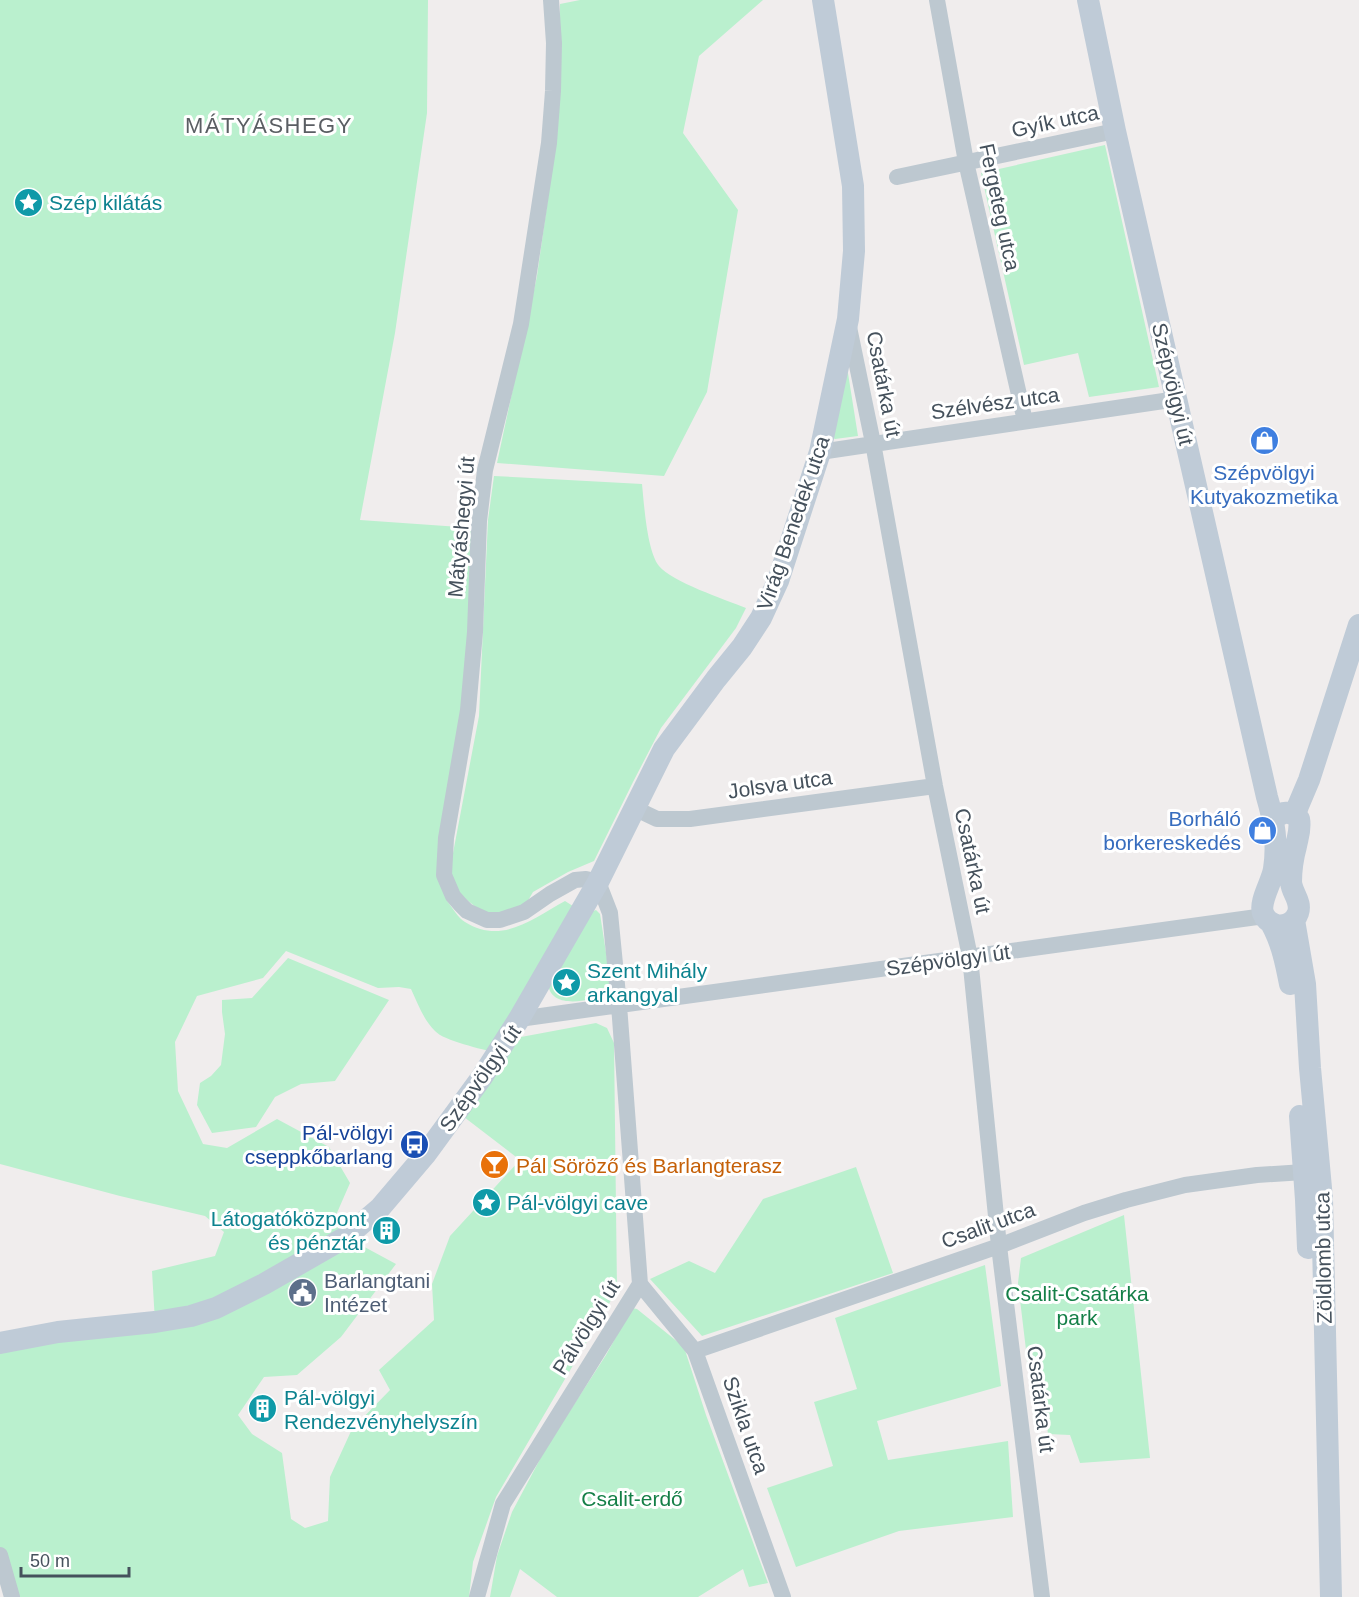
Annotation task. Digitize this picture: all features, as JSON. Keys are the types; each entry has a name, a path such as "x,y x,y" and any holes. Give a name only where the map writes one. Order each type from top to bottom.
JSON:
{"street":[{"name":"Mátyáshegyi út","path":"551,0 554,42 549,143 521,324 485,470 478,542 475,632 468,710 446,838 444,875 453,896 460,904 467,911 487,920 500,920 524,912 575,880 586,879 598,882"},
{"name":"Virág Benedek utca","path":"519,1019 598,882 664,749 742,647 761,618 778,581 820,452 848,319 854,250 853,186 823,0"},
{"name":"Fergeteg utca","path":"938,0 966,162 1025,422"},
{"name":"Szépvölgyi út","path":"0,1343 58,1332 191,1316 216,1308 264,1284 346,1237 380,1208 425,1155 482,1077 519,1019 1235,921 1257,912 1267,915 1283,926 1294,920 1298,915 1299,903 1291,883 1300,826 1299,819 1285,815 1261,768 1088,0"},
{"name":"Gyík utca","path":"897,177 1116,131"},
{"name":"Csatárka út","path":"848,319 873,443 935,786 970,957 999,1246 1042,1597"},
{"name":"Szélvész utca","path":"820,452 1177,399"},
{"path":"1285,815 1303,793 1359,625"},
{"name":"Jolsva utca","path":"634,808 657,819 690,819 935,786"},
{"name":"Szépvölgyi út","path":"1267,915 1274,871 1276,846 1274,828 1285,815"},
{"name":"Pálvölgyi út","path":"477,1597 503,1504 640,1284 610,913 598,882"},
{"name":"Zöldlomb utca","path":"1267,915 1285,956 1312,1172 1322,1199 1331,1597"},
{"name":"Zöldlomb utca","path":"1294,920 1305,984 1310,1068 1312,1172 1306,1200 1317,1597"},
{"name":"Csalit utca","path":"696,1350 999,1246 1083,1213 1126,1200 1185,1185 1257,1174 1312,1172"},
{"name":"Szikla utca","path":"640,1284 696,1350 783,1597"},
{"path":"0,1555 12,1597"}],"green space":[{"path":"0,0 428,0 427,113 395,333 360,520 474,528 467,670 447,901 465,922 492,931 504,930 529,922 565,901 576,908 497,1053 440,1035 427,1021 411,989 378,988 286,951 263,978 197,996 175,1042 178,1091 203,1144 227,1148 277,1119 329,1147 350,1183 333,1222 346,1237 396,1264 341,1337 297,1375 264,1377 238,1415 252,1434 282,1453 291,1519 305,1528 328,1521 330,1477 352,1429 390,1390 379,1370 434,1320 432,1284 450,1236 520,1160 464,1117 521,1037 596,1023 607,1028 614,1043 617,1290 496,1497 473,1562 469,1597 12,1597 0,1555 0,1344 155,1322 152,1271 215,1256 224,1232 205,1216 0,1164"},
{"path":"580,0 763,0 699,56 683,133 738,210 707,392 664,476 497,463 537,276 558,127 560,4"},
{"path":"1105,145 1159,387 1089,397 1078,353 1024,365 981,173"},
{"path":"847,367 858,436 835,439 833,438"},
{"path":"494,476 642,484 649,539 659,566 686,584 746,608 736,628 661,728 594,861 568,872 533,892 523,909 499,917 482,912 457,892 450,869 479,716 488,520"},
{"path":"596,910 600,914 612,991 608,996 582,1001 564,1001 551,993 548,985 591,912"},
{"path":"288,958 389,1000 335,1081 301,1084 275,1097 256,1127 212,1133 197,1105 200,1083 211,1076 221,1065 225,1034 222,1000 252,998"},
{"path":"856,1167 893,1273 702,1336 650,1279 689,1261 715,1273 763,1199"},
{"name":"Csalit-Csatárka park","path":"1124,1215 1150,1458 1080,1463 1070,1435 1048,1434 1047,1426 1035,1425 1018,1283 1021,1258"},
{"path":"985,1265 1001,1386 877,1421 888,1460 1008,1441 1013,1517 899,1531 796,1567 767,1488 833,1466 814,1402 857,1389 835,1318"},
{"name":"Csalit-erdő","path":"632,1308 637,1309 684,1347 706,1415 768,1583 749,1587 743,1569 698,1597 557,1597 520,1569 510,1597 490,1597 497,1556 512,1512 547,1446 606,1355"}],"place":[{"name":"Szép kilátás","path":"28,202"},
{"name":"Szépvölgyi Kutyakozmetika","path":"1264,441"},
{"name":"Borháló borkereskedés","path":"1262,830"},
{"name":"Szent Mihály arkangyal","path":"566,982"},
{"name":"Pál-völgyi cseppkőbarlang","path":"414,1144"},
{"name":"Pál Söröző és Barlangterasz","path":"495,1165"},
{"name":"Pál-völgyi cave","path":"486,1202"},
{"name":"Látogatóközpont és pénztár","path":"387,1230"},
{"name":"Barlangtani Intézet","path":"303,1292"},
{"name":"Pál-völgyi Rendezvényhelyszín","path":"263,1409"}],"district":[{"name":"MÁTYÁSHEGY","path":"269,125"}]}
